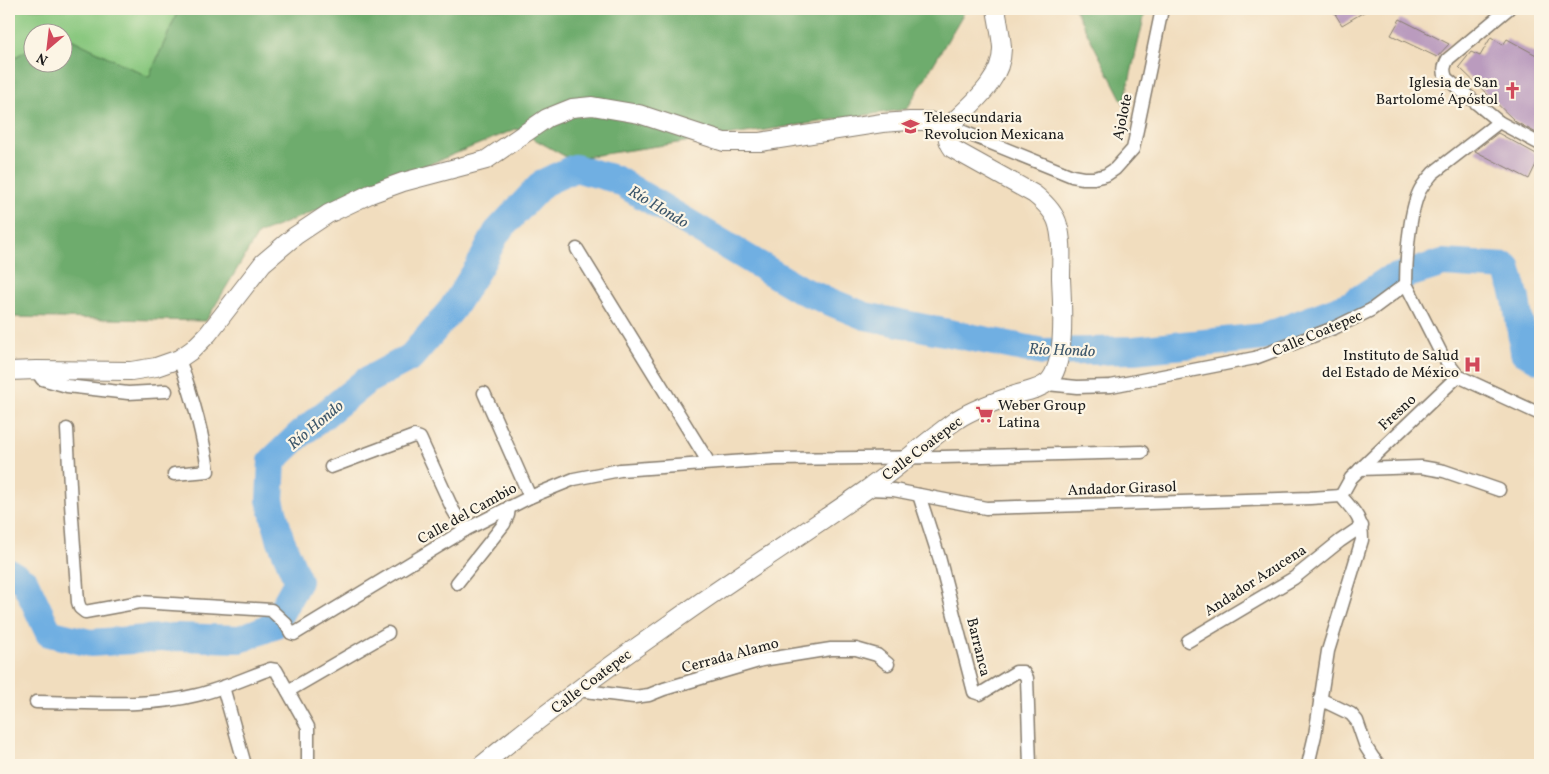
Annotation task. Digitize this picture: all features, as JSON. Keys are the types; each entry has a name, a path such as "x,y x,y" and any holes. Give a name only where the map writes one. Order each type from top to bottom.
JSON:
{"main road":[{"path":"996,9 1002,48 1000,66 983,92 949,126 946,133 949,144 953,148 1034,194 1052,212 1058,223 1061,248 1063,316 1061,346 1056,368 1046,384"},
{"path":"9,371 132,371 156,367 179,359 192,350 208,334 263,264 295,236 328,214 370,194 403,182 486,160 547,118 572,108 592,106 639,114 724,142 739,143 760,142 910,120 929,121 949,126"},
{"name":"Calle Coatepec","path":"482,765 579,689 671,622 868,488 960,418 991,402 1034,390 1046,384"}],"street":[{"name":"Ajolote","path":"949,126 1072,176 1094,178 1106,175 1115,170 1133,149 1162,9"},
{"path":"1508,9 1448,59 1444,72 1446,78 1500,122 1540,144"},
{"path":"1500,122 1433,173 1418,193 1412,216 1406,280 1442,355 1458,376 1540,414"},
{"path":"576,249 709,463"},
{"name":"Calle Coatepec","path":"1046,384 1077,387 1111,386 1255,358 1334,328 1371,310 1406,280"},
{"path":"174,474 208,471 204,442 190,388 179,359"},
{"path":"36,370 42,379 67,386 128,392 166,391"},
{"name":"Fresno","path":"1341,496 1351,478 1458,376"},
{"path":"484,393 530,497"},
{"name":"Calle del Cambio","path":"67,429 78,602 80,608 85,612 140,602 271,610 286,624 290,632 294,634 465,530 509,506 574,479 620,470 775,459 1142,452"},
{"path":"331,467 414,436 420,438 453,510 465,530"},
{"path":"1360,469 1421,467 1444,471 1499,490"},
{"name":"Andador Girasol","path":"868,488 894,490 986,508 1341,496"},
{"name":"Barranca","path":"919,495 939,557 974,692 980,694 1016,672 1023,672 1027,678 1030,765"},
{"path":"1308,765 1315,735 1328,651 1362,540 1362,526 1357,515 1341,496"},
{"path":"456,583 504,524 509,506"},
{"name":"Andador Azucena","path":"1188,641 1294,578 1362,526"},
{"path":"288,691 388,633"},
{"name":"Cerrada Alamo","path":"579,689 634,697 649,695 762,660 830,649 856,649 877,655 888,664"},
{"path":"36,702 150,702 196,695 270,669 276,670 308,727 308,765"},
{"path":"223,687 245,765"},
{"path":"1320,699 1351,714 1357,721 1366,747 1379,765"}],"green space":[{"path":"9,9 179,9 149,78 72,40 72,22 22,22 22,53 9,61"},
{"path":"179,9 966,9 907,109 570,159 516,129 258,234 206,321 9,317 9,61 22,53 22,72 72,72 72,39 149,77"},
{"path":"1075,9 1146,9 1124,104"}],"building":[{"path":"1332,9 1369,9 1342,25"},
{"path":"1400,19 1449,44 1437,57 1391,35"},
{"name":"Iglesia de San Bartolomé Apóstol","path":"1491,37 1503,45 1507,39 1540,57 1540,135 1516,122 1459,67 1471,52 1480,56"},
{"path":"1498,133 1540,156 1529,179 1475,151"}],"waterway":[{"name":"Río Hondo","path":"9,572 25,582 49,633 90,643 175,637 240,639 273,626 298,581 280,538 270,500 272,461 298,436 366,381 411,357 452,309 480,265 497,232 543,183 575,168 615,179 801,290 865,316 1043,352 1134,350 1264,337 1352,304 1388,280 1443,263 1507,267 1516,299 1524,352 1540,360"}],"place":[{"name":"Iglesia de San Bartolomé Apóstol","path":"1512,91"},
{"name":"Telesecundaria Revolucion Mexicana","path":"910,126"},
{"name":"Instituto de Salud del Estado de México","path":"1473,364"},
{"name":"Weber Group Latina","path":"984,414"}]}
